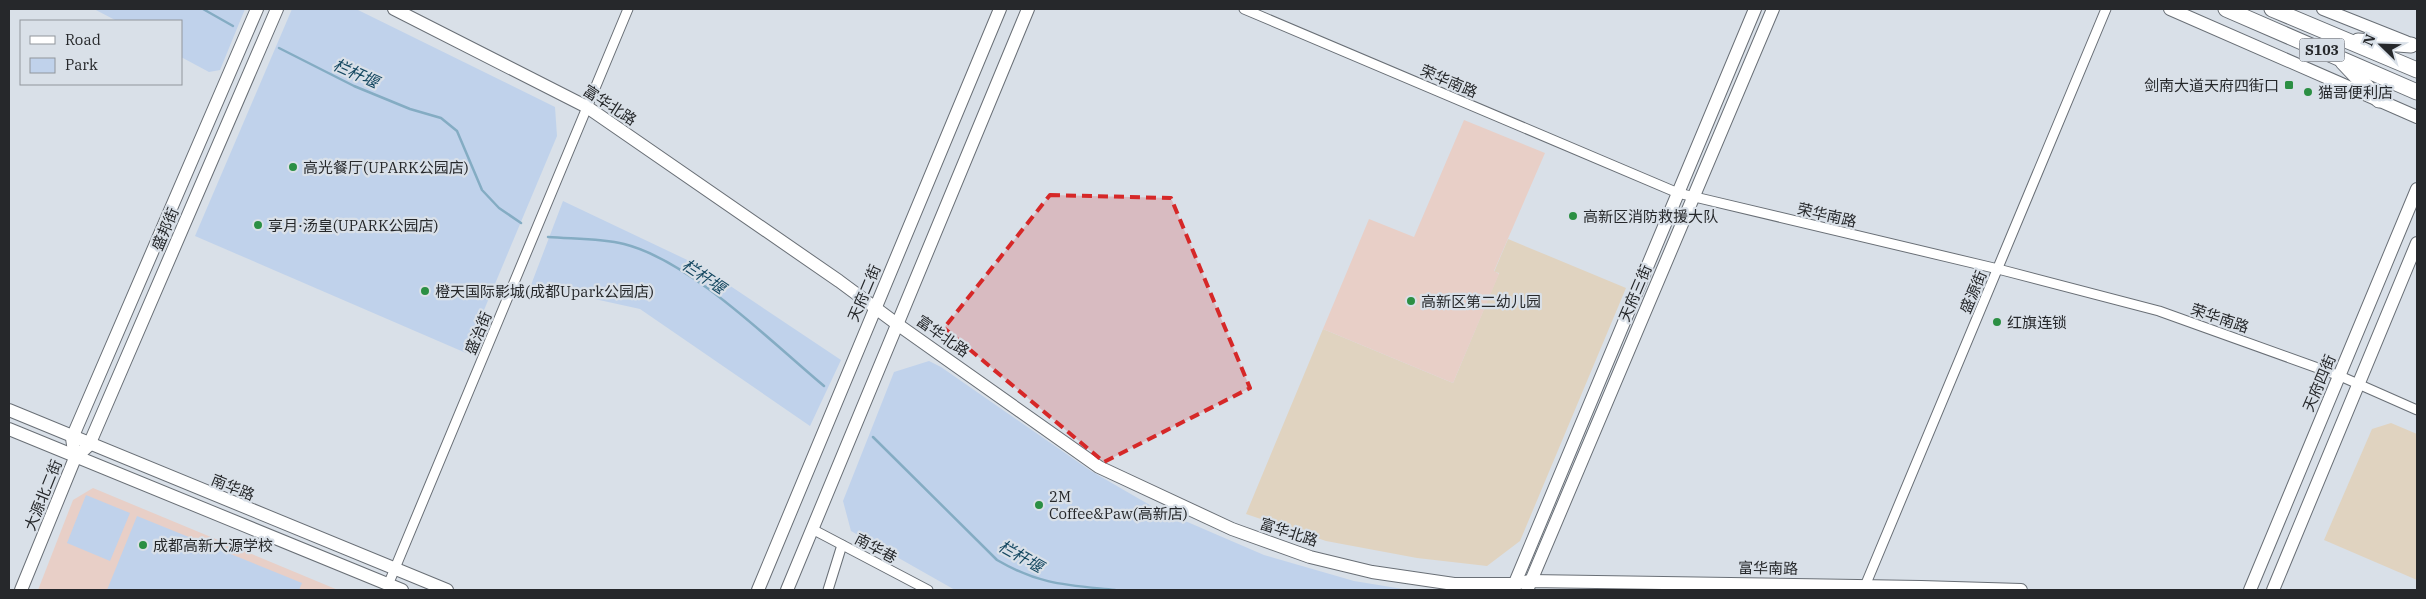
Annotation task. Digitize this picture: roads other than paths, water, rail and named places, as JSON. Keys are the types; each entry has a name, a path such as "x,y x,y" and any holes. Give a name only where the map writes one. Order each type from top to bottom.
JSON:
{"highway":[{"name":"S103","path":"2226,9 2417,92"},
{"name":"S103","path":"2272,9 2417,70"},
{"path":"2345,40 2414,46"},
{"path":"2339,57 2379,100"}],"street":[{"name":"盛邦街","path":"72,438 257,9"},
{"name":"盛邦街","path":"75,458 89,445 277,9"},
{"name":"富华北路","path":"394,9 587,107 840,280 897,324 1100,467 1232,529 1310,557 1372,572 1454,584 1513,587"},
{"name":"盛治街","path":"388,585 628,9"},
{"name":"天府二街","path":"758,590 1000,9"},
{"path":"787,590 1028,9"},
{"name":"荣华南路","path":"1244,9 1678,193 1998,269 2159,311 2340,376 2417,410"},
{"name":"天府三街","path":"1513,587 1755,9"},
{"name":"天府三街","path":"1529,586 1773,9"},
{"name":"盛源街","path":"1865,586 2106,9"},
{"path":"2170,9 2417,117"},
{"path":"2323,9 2414,46"},
{"name":"天府四街","path":"2250,590 2417,189"},
{"path":"2273,590 2417,243"},
{"name":"南华路","path":"9,410 89,445 447,590"},
{"path":"9,430 402,590"},
{"name":"大源北二街","path":"21,590 75,458 72,438"},
{"name":"南华巷","path":"812,529 928,590"},
{"path":"828,590 842,545"},
{"name":"富华南路","path":"1513,587 1865,586 2021,590"}],"waterway":[{"name":"栏杆堰","path":"203,9 233,26"},
{"name":"栏杆堰","path":"279,48 354,86 410,109 441,118 457,131 482,190 499,208 521,223"},
{"name":"栏杆堰","path":"548,237 624,244 650,253 676,267 729,305 824,386"},
{"name":"栏杆堰","path":"873,437 997,560 1027,575 1041,579 1068,585 1115,590"}],"place":[{"name":"剑南大道天府四街口","path":"2289,85"},
{"name":"猫哥便利店","path":"2308,92"},
{"name":"高光餐厅(UPARK公园店)","path":"293,167"},
{"name":"高新区消防救援大队","path":"1573,216"},
{"name":"享月·汤皇(UPARK公园店)","path":"258,225"},
{"name":"橙天国际影城(成都Upark公园店)","path":"425,291"},
{"name":"高新区第二幼儿园","path":"1411,301"},
{"name":"红旗连锁","path":"1997,322"},
{"name":"2M Coffee&Paw(高新店)","path":"1039,505"},
{"name":"成都高新大源学校","path":"143,545"}]}
